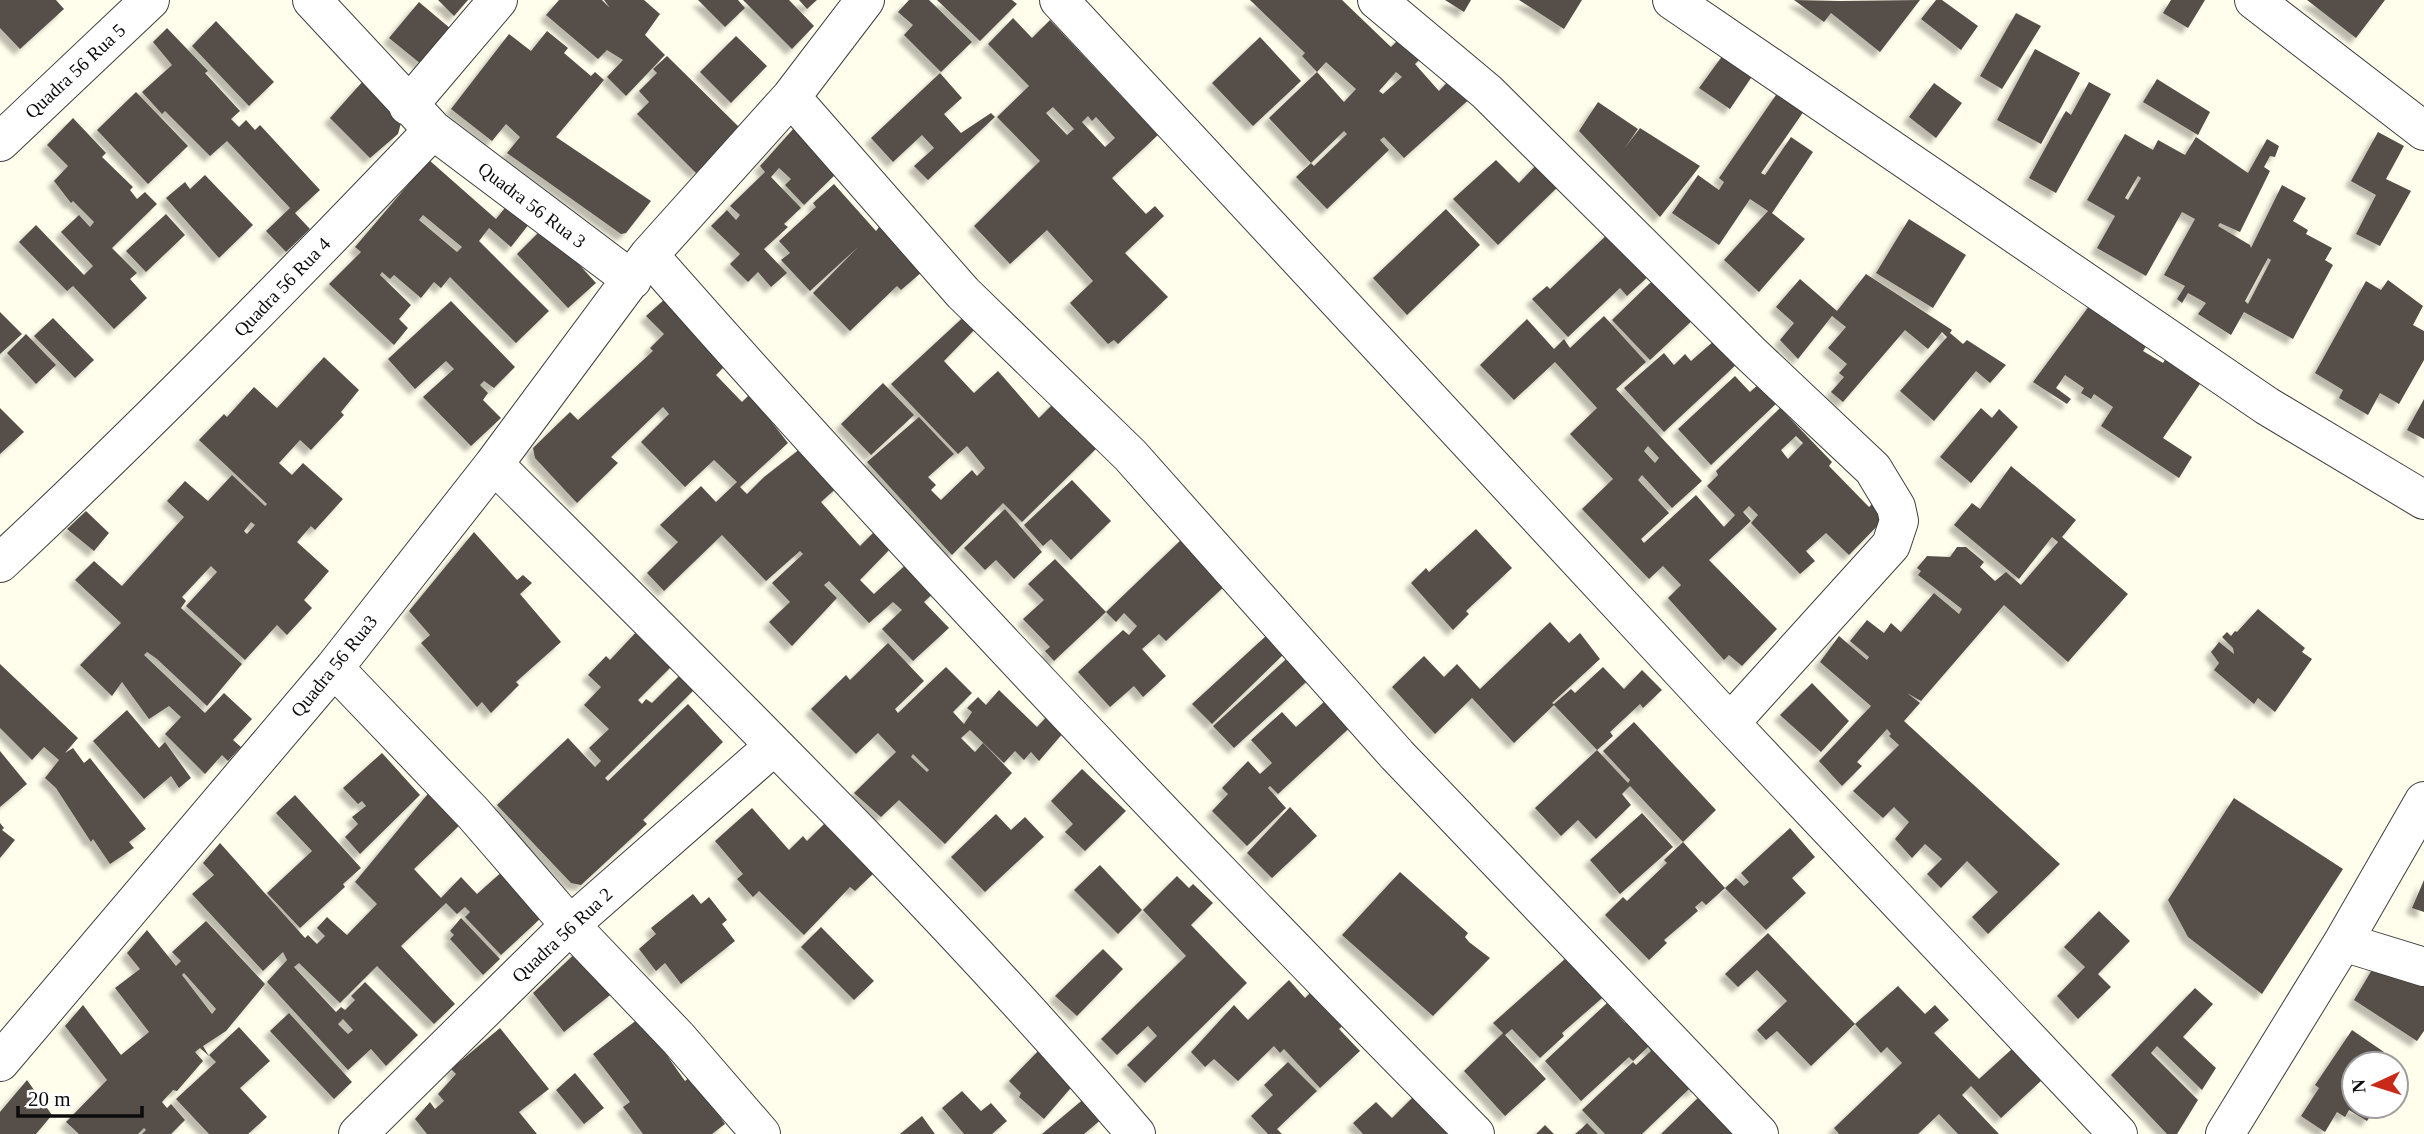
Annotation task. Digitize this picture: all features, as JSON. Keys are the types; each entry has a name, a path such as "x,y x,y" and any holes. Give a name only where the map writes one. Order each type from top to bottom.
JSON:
{"street":[{"name":"Quadra 56 Rua 5","path":"0,142 150,0"},
{"path":"312,0 420,118"},
{"name":"Quadra 56 Rua 4","path":"0,563 253,319 420,118 498,0"},
{"name":"Quadra 56 Rua3","path":"0,1062 334,668 494,464 640,268 792,97 865,0"},
{"path":"1059,0 1730,723 2118,1134"},
{"path":"1377,0 1487,92 1750,353 1874,469 1896,507 1899,521 1891,545 1730,723"},
{"path":"1672,0 2267,406 2424,500"},
{"path":"2253,0 2424,131"},
{"path":"792,97 963,293 1130,455 1397,755 1759,1134"},
{"name":"Quadra 56 Rua 3","path":"420,118 640,268 784,409 1101,750 1475,1134"},
{"path":"494,464 774,746 1054,1038 1136,1134"},
{"path":"334,668 473,813 570,925 678,1038 761,1134"},
{"name":"Quadra 56 Rua 2","path":"358,1134 570,925 774,746"},
{"path":"2225,1134 2343,942 2424,801"},
{"path":"2343,942 2424,967"}],"building":[{"path":"0,0 56,0 64,9 20,49 0,28"},
{"path":"438,0 468,0 454,16"},
{"path":"559,0 602,0 610,8 604,0 644,0 660,14 645,35 665,55 626,96 607,77 623,60 607,50 598,59 546,15"},
{"path":"698,0 738,0 745,8 725,27"},
{"path":"743,0 789,0 814,26 792,49"},
{"path":"799,0 817,0 807,9"},
{"path":"909,0 929,0 972,42 941,72 904,35 913,25 898,12"},
{"path":"937,0 1012,0 1017,4 980,41"},
{"path":"1250,0 1342,0 1391,47 1403,35 1426,53 1415,64 1439,91 1454,75 1474,95 1404,158 1384,137 1380,140 1389,150 1327,209 1296,177 1311,163 1269,118 1317,72 1302,56 1305,53","holes":["1326,62 1356,89 1344,102 1317,72","1396,72 1402,77 1383,94 1379,91","1344,131 1347,134 1314,166 1311,163"]},
{"path":"1445,0 1471,0 1464,12"},
{"path":"1519,0 1582,0 1564,29"},
{"path":"1794,0 1920,0 1880,52 1831,13 1824,22"},
{"path":"1936,0 1942,0 1978,26 1961,50 1921,19"},
{"path":"2171,0 2205,0 2188,28 2163,13"},
{"path":"2307,0 2385,0 2356,38"},
{"path":"419,2 451,29 421,64 389,38"},
{"path":"2016,13 2041,26 2002,89 1980,76"},
{"path":"1013,18 1032,38 1050,20 1158,135 1112,178 1146,214 1155,206 1164,216 1125,253 1168,297 1118,344 1114,340 1108,344 1070,303 1093,281 1047,230 1010,264 974,226 1040,161 997,117 1029,86 988,44","holes":["1053,107 1074,129 1067,135 1046,113","1088,116 1092,121 1096,117 1115,138 1105,147 1082,122"]},
{"path":"216,21 274,82 249,106 192,46"},
{"path":"167,28 208,71 205,73 240,111 231,119 239,127 246,120 255,130 260,125 320,190 295,213 310,229 286,252 266,231 290,208 227,141 210,156 165,111 162,114 142,92 172,65 153,42"},
{"path":"547,31 568,48 564,53 591,76 595,72 604,80 556,137 651,201 626,233 621,234 507,153 520,137 506,124 492,141 451,109 509,34 531,51"},
{"path":"736,36 767,66 731,103 700,72"},
{"path":"1260,37 1301,81 1253,126 1212,83"},
{"path":"2035,49 2080,73 2041,144 1997,120"},
{"path":"1723,55 1753,75 1730,109 1699,88"},
{"path":"667,56 740,128 696,173 637,114 649,102 639,91 657,73 653,69"},
{"path":"940,73 962,98 944,114 961,133 991,113 995,117 928,180 914,166 934,148 922,135 893,162 871,138"},
{"path":"2157,79 2210,112 2198,135 2143,102"},
{"path":"363,81 401,123 398,134 370,158 330,118"},
{"path":"2089,82 2111,94 2056,193 2029,178 2064,114 2066,111 2071,115"},
{"path":"1934,83 1962,103 1936,138 1909,117"},
{"path":"136,92 188,146 148,184 97,130"},
{"path":"1778,92 1804,111 1761,173 1765,175 1791,137 1813,152 1772,213 1805,239 1759,292 1724,260 1768,211 1750,199 1719,245 1672,213 1698,175 1719,190 1724,182 1719,178"},
{"path":"1598,102 1638,129 1624,149 1640,128 1700,166 1660,217 1579,131"},
{"path":"73,118 106,153 102,157 133,187 130,190 137,199 145,192 157,204 112,248 137,273 130,279 147,298 114,329 73,286 67,291 19,242 36,225 84,275 93,266 61,232 79,215 90,227 94,222 73,201 71,203 54,181 68,166 47,145"},
{"path":"794,128 836,174 804,205 785,185 791,179 779,168 771,177 801,208 784,224 788,227 764,249 787,273 771,287 758,272 748,282 730,264 740,254 711,226 727,210 736,220 740,215 730,206 765,172 760,166"},
{"path":"2378,132 2404,146 2386,179 2411,191 2380,246 2356,234 2376,195 2351,181"},
{"path":"2125,134 2153,150 2158,140 2185,155 2196,137 2248,173 2267,139 2279,146 2275,157 2270,156 2264,167 2270,171 2240,232 2220,223 2218,226 2251,248 2282,185 2306,198 2293,221 2308,230 2306,234 2332,248 2325,260 2333,265 2293,339 2244,312 2231,335 2198,314 2206,303 2188,293 2182,303 2177,299 2185,286 2164,275 2195,219 2182,212 2146,276 2097,248 2115,216 2087,200","holes":["2138,176 2141,178 2128,200 2125,198","2268,258 2271,260 2248,304 2245,301"]},
{"path":"1542,159 1564,181 1498,245 1453,199 1496,160 1519,183"},
{"path":"429,160 496,219 508,204 533,219 511,247 489,228 479,241 549,311 516,343 450,277 441,288 434,282 421,298 394,275 390,279 382,272 380,275 411,305 399,319 408,328 394,345 329,284 361,252 355,247","holes":["423,215 462,247 457,252 419,220"]},
{"path":"205,175 253,225 219,258 166,198 185,182 190,189"},
{"path":"834,184 876,231 879,227 922,272 901,290 897,286 850,331 813,293 858,247 810,291 781,260 790,253 779,241 816,207 813,203"},
{"path":"1446,209 1480,245 1407,315 1373,278"},
{"path":"166,214 185,235 146,272 126,251"},
{"path":"1909,219 1966,255 1933,308 1876,273"},
{"path":"548,223 555,238 596,283 568,308 517,254"},
{"path":"1611,231 1652,273 1627,296 1620,288 1568,337 1532,299 1547,286 1550,289"},
{"path":"1866,274 1952,330 1950,333 1963,344 1967,340 2006,365 1990,383 1976,371 1934,421 1900,391 1947,337 1942,332 1928,349 1905,330 1843,402 1831,392 1844,377 1839,373 1847,364 1828,348 1846,327 1832,316 1798,359 1780,340 1794,323 1776,307 1800,279 1837,311"},
{"path":"1658,280 1696,317 1650,360 1612,320 1650,283"},
{"path":"2388,280 2423,306 2413,325 2424,331 2424,360 2399,404 2380,393 2368,415 2339,398 2343,390 2315,373 2366,281 2381,290"},
{"path":"666,298 724,367 716,375 742,402 750,394 788,443 740,487 747,494 805,445 841,484 821,502 860,546 877,529 894,545 860,580 874,594 912,559 939,588 924,602 949,628 913,661 882,629 902,610 893,602 869,623 829,581 824,585 837,598 792,646 769,622 790,602 772,583 803,554 800,551 766,581 722,535 664,591 647,573 678,542 660,525 701,486 716,502 737,482 714,460 685,487 641,442 669,414 663,407 611,457 618,463 577,503 535,458 533,448 570,412 578,420 653,351 650,348 664,334 646,316"},
{"path":"2095,298 2153,336 2143,351 2163,363 2166,358 2202,381 2163,438 2192,457 2179,478 2101,426 2113,407 2094,394 2091,399 2081,393 2084,388 2065,375 2056,388 2071,399 2067,404 2033,382"},
{"path":"451,301 515,367 494,388 484,381 480,385 488,393 483,400 501,418 471,446 423,397 454,369 446,361 415,389 388,359"},
{"path":"970,311 981,323 944,361 974,393 998,371 1039,418 1057,400 1098,447 1022,522 1003,503 952,555 867,462 919,417 954,454 928,477 936,485 931,490 941,500 972,470 977,476 985,468 967,446 958,454 891,384"},
{"path":"0,312 22,334 0,354"},
{"path":"1604,316 1646,362 1616,389 1702,481 1672,508 1642,475 1638,480 1669,513 1641,539 1644,543 1696,495 1724,527 1735,515 1707,486 1718,475 1716,471 1780,408 1832,462 1829,466 1869,507 1874,502 1886,517 1849,555 1826,533 1806,551 1815,561 1800,574 1751,523 1758,515 1749,506 1743,512 1751,521 1709,560 1777,629 1742,666 1729,655 1724,660 1668,598 1681,585 1663,566 1649,579 1582,509 1613,479 1570,434 1597,408 1555,362 1514,400 1480,365 1527,319 1554,349 1564,339 1570,348","holes":["1796,436 1803,443 1788,459 1781,450","1648,446 1659,458 1655,463 1644,451"]},
{"path":"53,318 94,360 75,378 34,336"},
{"path":"26,334 56,365 36,384 7,353"},
{"path":"1715,340 1738,363 1664,432 1624,388 1664,353 1674,365 1685,354 1691,361"},
{"path":"324,357 359,390 341,412 344,415 311,450 300,440 279,463 292,475 303,463 343,499 315,530 311,526 297,542 329,571 304,600 312,608 287,635 277,625 245,660 186,606 217,572 211,566 182,597 186,601 181,608 242,664 207,706 157,659 147,652 144,655 205,713 224,693 252,719 233,740 241,747 228,761 222,755 205,774 165,734 181,717 169,706 149,719 122,682 112,696 80,665 121,623 75,580 94,561 122,586 184,517 167,501 185,481 208,501 232,475 265,506 267,504 199,440 224,414 227,417 254,387 277,408","holes":["251,522 255,525 247,534 244,531"]},
{"path":"1735,376 1750,392 1760,383 1777,403 1711,465 1678,429"},
{"path":"883,383 914,415 871,455 841,424"},
{"path":"2424,399 2424,439 2407,430"},
{"path":"0,408 24,432 0,454"},
{"path":"1981,408 1992,418 1999,409 2018,427 1971,483 1940,457"},
{"path":"2011,466 2076,520 2062,537 2128,594 2068,662 2004,605 1921,701 1907,693 1920,703 1904,721 2060,864 1988,934 1972,917 1998,892 1967,861 1941,888 1927,874 1942,859 1925,844 1912,858 1895,839 1909,822 1894,807 1883,818 1853,791 1899,745 1889,736 1891,734 1887,729 1857,762 1862,766 1842,786 1819,761 1871,706 1820,662 1839,636 1867,660 1869,657 1850,641 1867,620 1884,633 1891,623 1901,632 1934,593 1959,614 1962,609 1918,575 1921,571 1917,568 1927,556 1950,557 1957,547 1966,547 1984,562 1980,567 1995,581 2006,572 2021,585 2058,542 2052,537 2019,579 1954,525 1972,503 1980,509"},
{"path":"1072,480 1111,521 1071,560 1051,539 1043,546 1024,525"},
{"path":"1005,509 1042,552 1014,579 996,560 985,570 964,548"},
{"path":"86,511 109,533 94,551 67,529"},
{"path":"1476,529 1512,568 1466,611 1469,614 1453,630 1411,583 1426,568 1429,572"},
{"path":"474,532 517,580 523,575 532,583 520,594 561,642 516,682 519,685 491,713 482,702 477,707 421,643 430,635 409,611"},
{"path":"1184,537 1228,583 1166,641 1159,634 1142,649 1166,676 1143,697 1134,686 1110,707 1078,672 1123,630 1129,635 1137,626 1124,613 1116,622 1106,612"},
{"path":"1055,559 1106,612 1054,661 1045,651 1050,647 1023,619 1044,600 1028,584"},
{"path":"2258,609 2305,648 2302,652 2312,659 2275,712 2258,698 2254,704 2214,670 2219,663 2211,652 2219,642 2234,654 2233,648 2222,637 2227,632 2231,636 2237,632"},
{"path":"1550,622 1569,643 1580,633 1600,659 1552,703 1571,689 1575,693 1603,667 1624,689 1642,670 1662,690 1643,708 1640,704 1610,732 1613,736 1597,750 1554,705 1514,743 1472,698 1435,734 1392,687 1424,656 1444,677 1457,664 1480,689"},
{"path":"639,629 675,663 638,700 642,704 646,699 652,703 680,675 694,690 605,778 608,781 688,704 723,742 643,820 647,824 581,885 571,883 497,805 568,738 595,767 601,761 589,748 609,729 584,705 601,687 588,675 606,656 610,660"},
{"path":"1267,635 1285,653 1212,724 1192,704"},
{"path":"888,643 924,681 895,709 898,713 946,667 972,693 953,712 964,724 972,712 967,708 978,697 986,705 999,690 1037,727 1054,709 1070,725 1039,761 1031,752 1024,760 1015,751 1004,763 970,730 961,738 975,752 983,743 1012,773 945,844 899,800 881,817 854,793 896,752 878,733 856,754 811,709 846,675 850,680","holes":["913,754 929,770 927,772 911,757"]},
{"path":"1294,652 1316,673 1234,748 1213,726"},
{"path":"0,664 78,738 65,753 73,748 84,763 90,758 146,829 129,842 134,848 110,864 93,839 91,842 56,788 45,778 59,760 44,747 32,760 0,728"},
{"path":"1812,683 1849,721 1821,752 1780,715"},
{"path":"1333,694 1357,721 1278,794 1270,786 1268,788 1286,808 1247,846 1212,811 1228,794 1222,788 1248,761 1260,774 1272,763 1251,740 1282,712 1296,727"},
{"path":"127,710 159,748 165,742 191,778 179,788 171,776 144,799 93,741"},
{"path":"1634,722 1716,810 1683,842 1630,786 1622,794 1631,805 1596,839 1578,820 1561,836 1535,808 1597,750 1628,783 1630,780 1603,751"},
{"path":"0,751 27,784 0,807"},
{"path":"382,753 420,795 360,854 345,837 358,824 352,817 366,806 362,801 358,804 343,788"},
{"path":"1082,769 1126,811 1085,851 1065,832 1073,824 1051,801"},
{"path":"431,790 462,823 414,869 441,898 461,877 477,894 504,870 541,918 501,955 465,917 470,912 465,907 457,914 446,903 401,946 455,1004 434,1024 377,966 340,1003 299,963 294,967 336,1012 341,1007 345,1010 355,1000 351,996 365,982 418,1035 386,1066 371,1049 348,1070 267,982 287,960 283,952 263,971 192,894 214,875 203,863 220,843 305,938 308,935 317,944 325,936 317,928 327,917 347,935 377,904 355,882","holes":["343,1019 353,1030 348,1034 338,1024"]},
{"path":"295,795 361,868 343,884 345,887 300,928 267,893 312,851 276,813"},
{"path":"2234,798 2343,869 2262,994 2188,937 2168,900"},
{"path":"1290,807 1317,836 1272,878 1247,853"},
{"path":"752,808 789,850 803,836 807,841 824,824 873,874 855,891 850,887 804,935 759,891 753,897 737,879 743,874 715,841"},
{"path":"1642,813 1673,847 1620,894 1590,860"},
{"path":"996,814 1011,830 1025,817 1044,837 985,892 951,857"},
{"path":"0,823 4,828 2,830 15,840 0,858"},
{"path":"1790,828 1815,857 1792,878 1806,893 1766,930 1725,888 1736,878 1744,886 1749,882 1741,873"},
{"path":"1683,842 1725,888 1706,905 1702,901 1695,907 1698,911 1664,940 1667,943 1649,960 1605,915 1623,897 1627,901 1667,863 1664,860"},
{"path":"1100,865 1142,910 1118,934 1074,890"},
{"path":"1400,872 1468,933 1465,937 1469,942 1490,958 1433,1016 1342,935"},
{"path":"1177,876 1189,888 1193,884 1213,903 1191,925 1247,983 1145,1083 1127,1065 1157,1036 1148,1026 1117,1055 1101,1039 1186,956 1143,910"},
{"path":"2424,880 2424,912 2412,908"},
{"path":"693,894 701,904 709,897 727,920 722,924 735,941 681,984 665,963 656,971 639,949 656,934 651,928"},
{"path":"2099,911 2130,941 2098,974 2111,987 2078,1019 2057,996 2085,967 2064,947"},
{"path":"461,918 500,959 483,975 450,939 454,935 450,931"},
{"path":"206,921 265,984 226,1031 203,1046 209,1056 200,1048 195,1052 203,1061 177,1091 173,1090 162,1102 167,1108 171,1104 185,1120 171,1134 142,1134 146,1130 144,1128 138,1134 79,1134 66,1122 107,1080 65,1026 83,1005 121,1055 149,1032 115,988 140,969 127,953 147,930 176,966 181,961 172,952","holes":["184,973 216,1009 212,1014 182,975"]},
{"path":"821,927 874,981 854,1000 801,947"},
{"path":"1768,933 1855,1024 1811,1066 1777,1031 1766,1040 1757,1030 1787,1001 1757,970 1738,987 1725,974"},
{"path":"581,948 614,992 564,1032 533,993"},
{"path":"1103,949 1123,969 1077,1016 1055,996"},
{"path":"1574,951 1609,992 1562,1033 1564,1036 1540,1058 1512,1029 1505,1035 1546,1079 1505,1116 1464,1071 1503,1033 1493,1023"},
{"path":"2379,958 2424,984 2424,1031 2417,1041 2354,1000"},
{"path":"1289,980 1305,998 1318,985 1350,1018 1339,1029 1360,1051 1320,1088 1284,1049 1280,1053 1274,1046 1238,1081 1214,1059 1205,1067 1191,1052 1234,1005 1248,1020"},
{"path":"1898,986 1925,1014 1935,1005 1949,1020 1934,1033 1979,1079 2012,1049 2042,1080 2001,1118 1971,1086 1962,1095 1999,1134 1958,1134 1939,1114 1918,1134 1839,1134 1834,1128 1902,1063 1887,1047 1881,1053 1855,1024"},
{"path":"2195,988 2213,1004 2183,1037 2216,1068 2202,1090 2157,1046 2151,1053 2198,1100 2177,1134 2167,1134 2111,1075"},
{"path":"1607,1003 1625,1023 1634,1014 1698,1086 1691,1092 1689,1089 1642,1134 1605,1134 1582,1110 1633,1062 1636,1065 1651,1051 1648,1047 1633,1061 1629,1057 1581,1101 1545,1061"},
{"path":"289,1013 352,1082 334,1099 270,1031"},
{"path":"638,1019 680,1049 668,1057 685,1081 694,1074 725,1115 721,1118 725,1124 712,1134 643,1134 623,1107 630,1102 593,1054"},
{"path":"239,1027 270,1061 240,1088 267,1117 248,1134 209,1134 176,1099 216,1062 209,1055"},
{"path":"500,1028 549,1089 519,1112 537,1134 427,1134 415,1119 430,1102 435,1109 444,1101 438,1094 456,1074 451,1069"},
{"path":"2352,1030 2381,1050 2340,1050 2340,1114 2337,1112 2325,1132 2301,1116 2319,1088 2315,1085"},
{"path":"1042,1047 1082,1075 1044,1119 1019,1097 1021,1093 1009,1081"},
{"path":"1288,1062 1317,1091 1277,1129 1282,1134 1268,1134 1251,1116 1273,1095 1264,1085"},
{"path":"575,1073 604,1108 584,1124 556,1090"},
{"path":"27,1080 52,1115 36,1134 0,1134 0,1112"},
{"path":"962,1091 981,1111 991,1103 1007,1121 992,1134 964,1134 942,1108"},
{"path":"1704,1092 1737,1134 1661,1134"},
{"path":"1417,1093 1451,1134 1363,1134 1353,1123 1376,1102 1392,1118"},
{"path":"1086,1097 1103,1118 1084,1134 1042,1134"},
{"path":"922,1116 935,1134 900,1134"},
{"path":"1587,1123 1598,1134 1575,1134 1581,1129"},
{"path":"1545,1125 1554,1134 1536,1134"}]}
